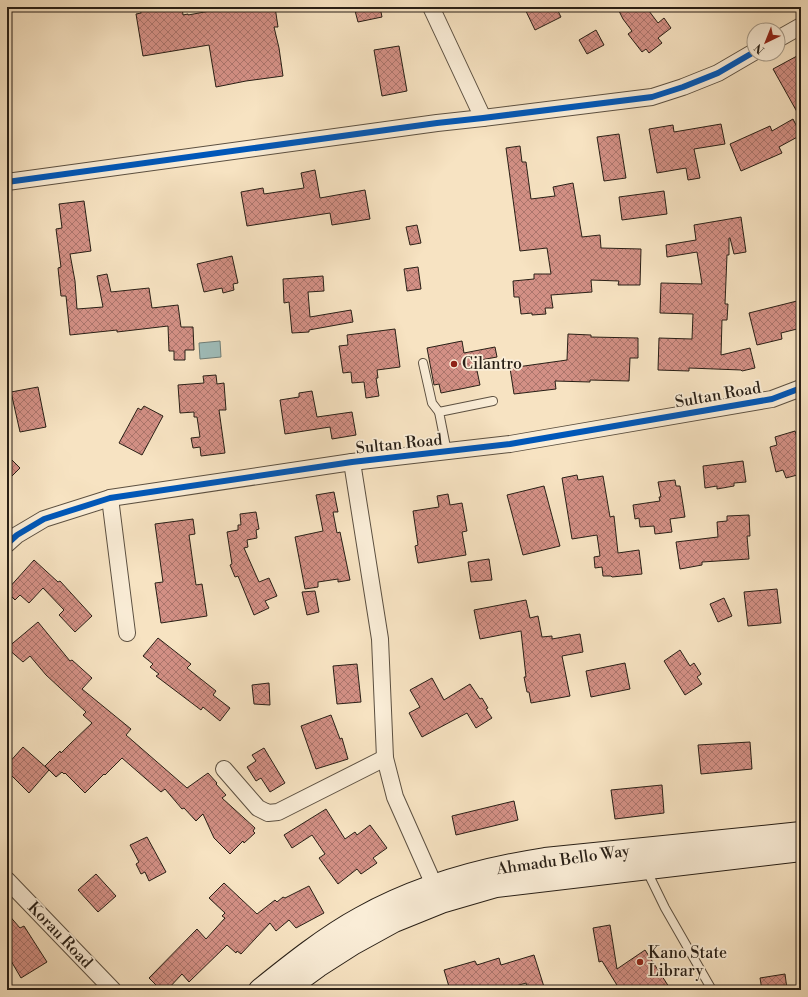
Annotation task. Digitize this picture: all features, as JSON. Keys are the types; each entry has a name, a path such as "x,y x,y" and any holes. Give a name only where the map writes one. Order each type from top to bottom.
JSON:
{"main road":[{"name":"Ahmadu Bello Way","path":"285,990 318,966 354,943 394,922 437,893 512,864 545,859 801,833"},
{"name":"Ahmadu Bello Way","path":"260,990 316,947 360,918 398,900 437,893 801,850"}],"street":[{"path":"432,7 483,118"},
{"path":"786,34 801,26"},
{"path":"7,182 437,122 483,118 652,97 683,88 718,73 746,57"},
{"name":"Sultan Road","path":"7,544 17,535 44,519 110,498 352,462 510,444 772,399 801,388"},
{"path":"352,462 380,639 385,758 395,797 437,893"},
{"path":"110,498 127,633"},
{"path":"224,769 258,808 268,813 278,812 385,758"},
{"name":"Korau Road","path":"7,880 113,990"}],"lane":[{"path":"423,363 432,403 439,412 448,452"},
{"path":"439,412 493,401"},
{"path":"646,868 665,908 712,990"}],"water":[{"path":"220,341 221,357 200,359 199,343"}],"building":[{"path":"140,7 182,7 183,15 188,15 232,7 275,7 278,27 274,27 283,76 216,87 209,45 143,56 136,14 141,13"},
{"path":"354,7 380,7 382,17 358,22"},
{"path":"524,7 556,7 561,17 535,30"},
{"path":"617,7 646,7 658,23 664,18 671,28 658,38 662,43 649,53 646,49 642,52 628,34 632,31 623,19"},
{"path":"596,30 604,45 587,54 579,40"},
{"path":"399,46 407,91 382,96 374,50"},
{"path":"797,56 801,62 801,119 773,69"},
{"path":"793,119 801,135 779,147 782,153 741,171 730,144 770,126 772,131"},
{"path":"721,124 725,144 694,149 700,178 688,180 686,168 657,173 649,129 673,125 674,132"},
{"path":"619,134 626,178 604,181 597,137"},
{"path":"520,146 522,162 526,162 531,199 555,196 553,187 573,183 582,237 600,235 601,248 641,249 640,285 618,285 619,281 591,280 592,292 551,295 553,308 545,308 546,314 521,314 519,297 514,297 513,281 534,279 534,274 551,274 547,248 520,251 506,148"},
{"path":"315,170 320,198 365,190 370,219 332,225 330,213 247,226 241,192 263,188 264,194 304,188 301,173"},
{"path":"664,191 667,214 622,220 619,197"},
{"path":"84,201 91,251 70,254 75,281 77,309 103,307 97,276 107,274 111,292 149,288 152,308 178,305 181,327 193,327 194,350 185,350 185,360 174,360 174,351 169,351 168,326 117,332 117,330 70,335 66,296 61,296 58,268 61,267 56,229 62,228 59,204"},
{"path":"741,217 746,252 734,254 729,238 725,304 728,304 727,320 722,320 721,355 750,348 755,368 742,371 689,368 689,371 658,370 659,338 692,339 693,314 660,313 661,283 702,284 697,252 667,257 666,245 696,240 694,225"},
{"path":"417,225 421,243 410,245 406,227"},
{"path":"232,256 238,283 233,284 234,290 223,293 222,288 204,292 197,264"},
{"path":"418,267 421,289 407,291 404,269"},
{"path":"323,276 324,291 308,292 310,317 351,310 353,322 309,330 309,332 292,333 289,302 284,303 283,279"},
{"path":"801,300 801,328 781,333 782,339 757,345 749,313"},
{"path":"395,329 400,367 377,370 378,378 376,378 379,396 366,398 364,382 352,383 351,372 343,373 339,346 348,345 347,335"},
{"path":"568,334 591,335 591,337 638,338 638,358 630,358 629,381 555,381 556,389 514,394 510,368 567,360"},
{"path":"462,341 464,353 495,347 497,357 475,361 480,385 441,393 439,384 434,385 427,348"},
{"path":"216,375 217,384 224,383 226,410 219,410 225,453 201,456 200,447 193,448 191,438 200,437 197,417 194,417 194,412 180,413 178,385 204,383 203,376"},
{"path":"38,387 46,427 20,432 11,392"},
{"path":"312,391 317,417 352,412 356,435 332,439 330,427 285,434 280,400 299,397 299,393"},
{"path":"144,406 163,416 142,455 119,443 138,408 141,410"},
{"path":"795,431 798,440 801,439 801,474 786,478 783,470 776,472 770,447 777,445 775,437"},
{"path":"7,455 20,468 7,481"},
{"path":"743,461 746,482 734,483 734,486 717,489 717,486 705,488 703,466"},
{"path":"577,475 578,480 603,476 610,517 614,516 618,553 639,550 642,574 612,577 603,576 602,567 595,568 594,557 600,556 597,535 572,539 562,478"},
{"path":"675,480 676,486 680,486 685,517 670,519 672,532 655,534 654,526 640,527 639,518 635,519 633,505 660,501 659,497 661,497 658,482"},
{"path":"544,486 560,546 523,555 507,495"},
{"path":"334,492 338,512 333,512 337,533 340,532 350,580 338,582 338,579 318,582 318,587 305,589 295,537 323,531 316,495"},
{"path":"448,494 450,505 462,503 467,531 462,532 466,555 418,563 415,546 418,545 413,511 439,507 437,496"},
{"path":"256,512 259,529 256,530 257,538 247,540 248,547 244,548 259,582 269,578 277,596 265,601 269,608 254,615 238,576 235,577 230,565 232,564 227,532 238,530 238,525 241,525 240,514"},
{"path":"749,515 750,536 747,536 749,559 702,562 702,565 680,569 676,542 718,537 717,522 727,521 727,516"},
{"path":"193,519 195,534 189,535 196,585 202,584 207,616 161,623 155,583 163,582 155,524"},
{"path":"489,559 492,580 471,582 468,562"},
{"path":"34,560 58,582 60,581 92,616 75,632 59,615 64,610 43,588 29,603 20,595 15,600 7,592 7,590"},
{"path":"777,589 781,623 748,626 744,592"},
{"path":"315,591 319,612 307,615 302,592"},
{"path":"724,598 732,616 718,622 710,604"},
{"path":"526,600 530,618 538,616 542,637 552,636 552,639 580,634 583,652 562,656 570,696 531,703 524,677 526,677 521,631 480,639 474,610"},
{"path":"38,622 70,661 72,660 92,678 82,689 131,729 126,735 187,788 208,773 226,795 222,798 255,828 253,831 255,833 244,843 243,841 230,854 214,838 203,814 196,821 184,808 182,809 165,789 161,792 122,758 85,793 65,773 64,774 62,772 56,777 45,766 60,751 61,753 92,723 83,715 86,712 46,675 30,656 23,662 7,648"},
{"path":"158,638 191,664 187,668 216,691 213,695 230,708 220,721 203,707 201,710 156,676 159,674 150,667 153,664 143,656"},
{"path":"680,650 690,666 694,663 701,674 697,677 702,684 685,695 664,661"},
{"path":"625,663 630,689 591,697 586,671"},
{"path":"357,664 361,702 337,704 333,666"},
{"path":"432,678 444,700 470,684 480,699 482,698 488,708 486,709 492,718 476,728 467,713 422,737 409,713 420,707 410,690"},
{"path":"269,683 270,705 254,704 252,685"},
{"path":"331,715 340,739 342,738 348,759 316,769 301,726"},
{"path":"750,742 752,769 701,774 698,745"},
{"path":"23,747 49,770 29,793 7,771 7,765"},
{"path":"264,748 285,783 270,792 261,778 256,781 247,767 256,761 252,755"},
{"path":"662,785 664,813 615,819 611,790"},
{"path":"514,801 518,820 456,835 452,816"},
{"path":"326,809 345,839 355,832 357,835 370,825 387,848 373,858 377,863 361,874 357,869 338,884 319,858 325,854 312,835 292,848 284,835"},
{"path":"147,837 166,872 149,881 145,872 141,874 136,864 139,862 130,845"},
{"path":"96,874 116,896 98,912 78,890"},
{"path":"224,883 257,914 275,900 277,902 283,897 285,898 309,886 324,913 296,928 289,920 276,931 270,923 241,954 237,951 236,953 227,945 189,982 182,974 167,990 161,990 149,978 197,929 206,939 225,918 222,916 225,913 209,898"},
{"path":"7,913 20,928 24,926 47,962 21,978 7,954"},
{"name":"Kano State Library","path":"610,925 617,969 645,950 671,990 620,990 602,961 599,962 593,928"},
{"path":"534,955 545,990 528,990 526,983 502,990 450,990 444,970 475,961 477,965 499,958 501,965"},
{"path":"785,974 787,989 762,990 760,978"}],"cycle path":[{"path":"7,182 437,123 652,97 718,73 746,57"},
{"path":"7,544 17,535 44,519 110,498 352,462 510,444 772,399 801,388"}],"place":[{"name":"Cilantro","path":"454,364"},
{"name":"Kano State Library","path":"640,962"}]}
